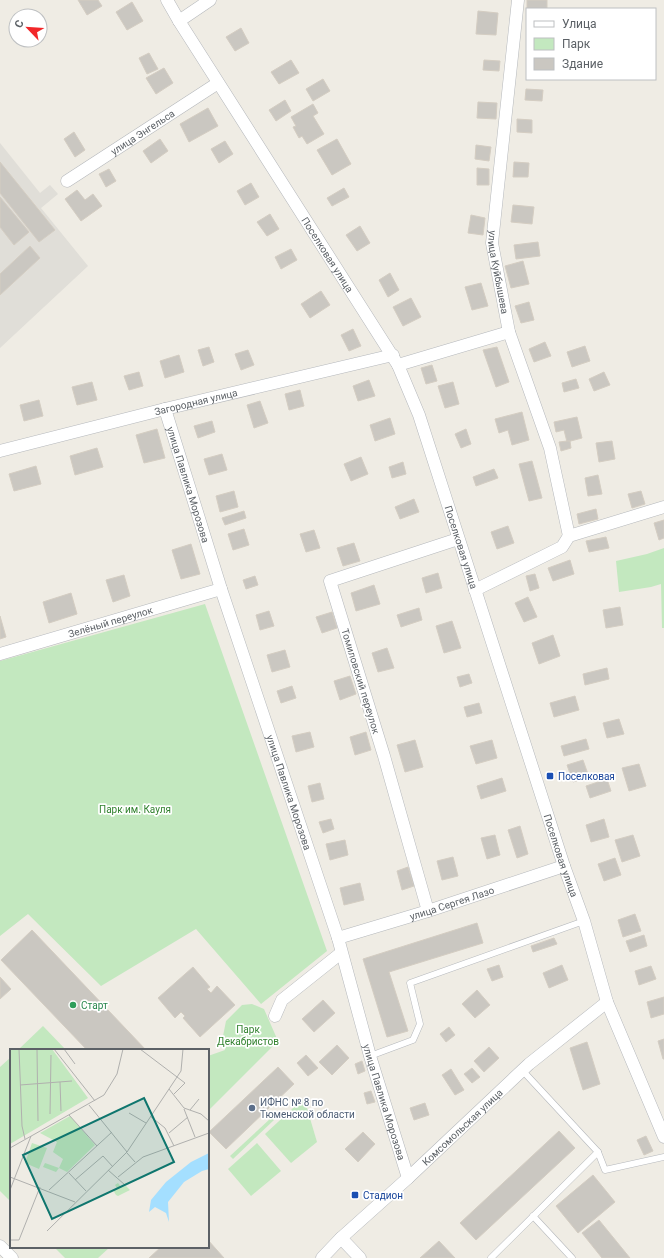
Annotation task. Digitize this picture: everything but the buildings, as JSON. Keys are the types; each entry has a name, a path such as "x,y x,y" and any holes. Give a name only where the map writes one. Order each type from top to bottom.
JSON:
{"street":[{"name":"Поселковая улица","path":"167,0 218,83 395,360 418,415 564,866 584,921 607,1002 664,1137"},
{"path":"179,21 210,0"},
{"name":"улица Куйбышева","path":"518,0 492,243 509,332 550,448 569,536"},
{"name":"улица Энгельса","path":"67,181 218,83"},
{"name":"Загородная улица","path":"0,451 166,408 395,360 509,332"},
{"name":"улица Павлика Морозова","path":"166,408 221,588 338,938 370,1056 408,1178"},
{"path":"475,590 562,547 569,536 664,507"},
{"name":"Томиловский переулок","path":"428,911 384,756 330,581 458,539"},
{"name":"Зелёный переулок","path":"0,654 221,588"},
{"name":"улица Сергея Лазо","path":"338,938 428,911 564,866"},
{"path":"275,1016 282,1000 341,953"},
{"name":"Комсомольская улица","path":"322,1258 522,1070 607,1002"},
{"path":"342,1238 360,1258"},
{"path":"0,1246 12,1258"}],"lane":[{"path":"370,1056 413,1040 420,1024 410,983 584,921"},
{"path":"522,1070 598,1152 605,1170 664,1157"},
{"path":"491,1258 598,1152"},
{"path":"533,1216 572,1258"}],"shaded area":[{"path":"0,143 40,193 50,185 58,194 41,208 88,266 0,348"}],"green space":[{"path":"664,548 664,628 662,628 661,584 619,592 616,561 647,554"},
{"name":"Парк им. Кауля","path":"205,604 327,951 261,1004 196,929 101,986 28,914 0,936 0,661"},
{"name":"Парк Декабристов","path":"252,1004 264,1009 278,1041 209,1110 209,1056 225,1050 223,1036 226,1021 242,1005"},
{"path":"43,1026 65,1049 19,1049"},
{"path":"10,1058 10,1201 0,1191 0,1067"},
{"path":"304,1098 317,1142 291,1163 265,1134"},
{"path":"271,1118 274,1120 233,1159 230,1156"},
{"path":"257,1143 281,1171 251,1196 228,1169"},
{"path":"55,1248 109,1248 98,1258 65,1258"}],"place":[{"name":"Поселковая","path":"550,776"},
{"name":"Старт","path":"73,1005"},
{"name":"ИФНС № 8 по Тюменской области","path":"252,1108"},
{"name":"Стадион","path":"355,1195"}]}
